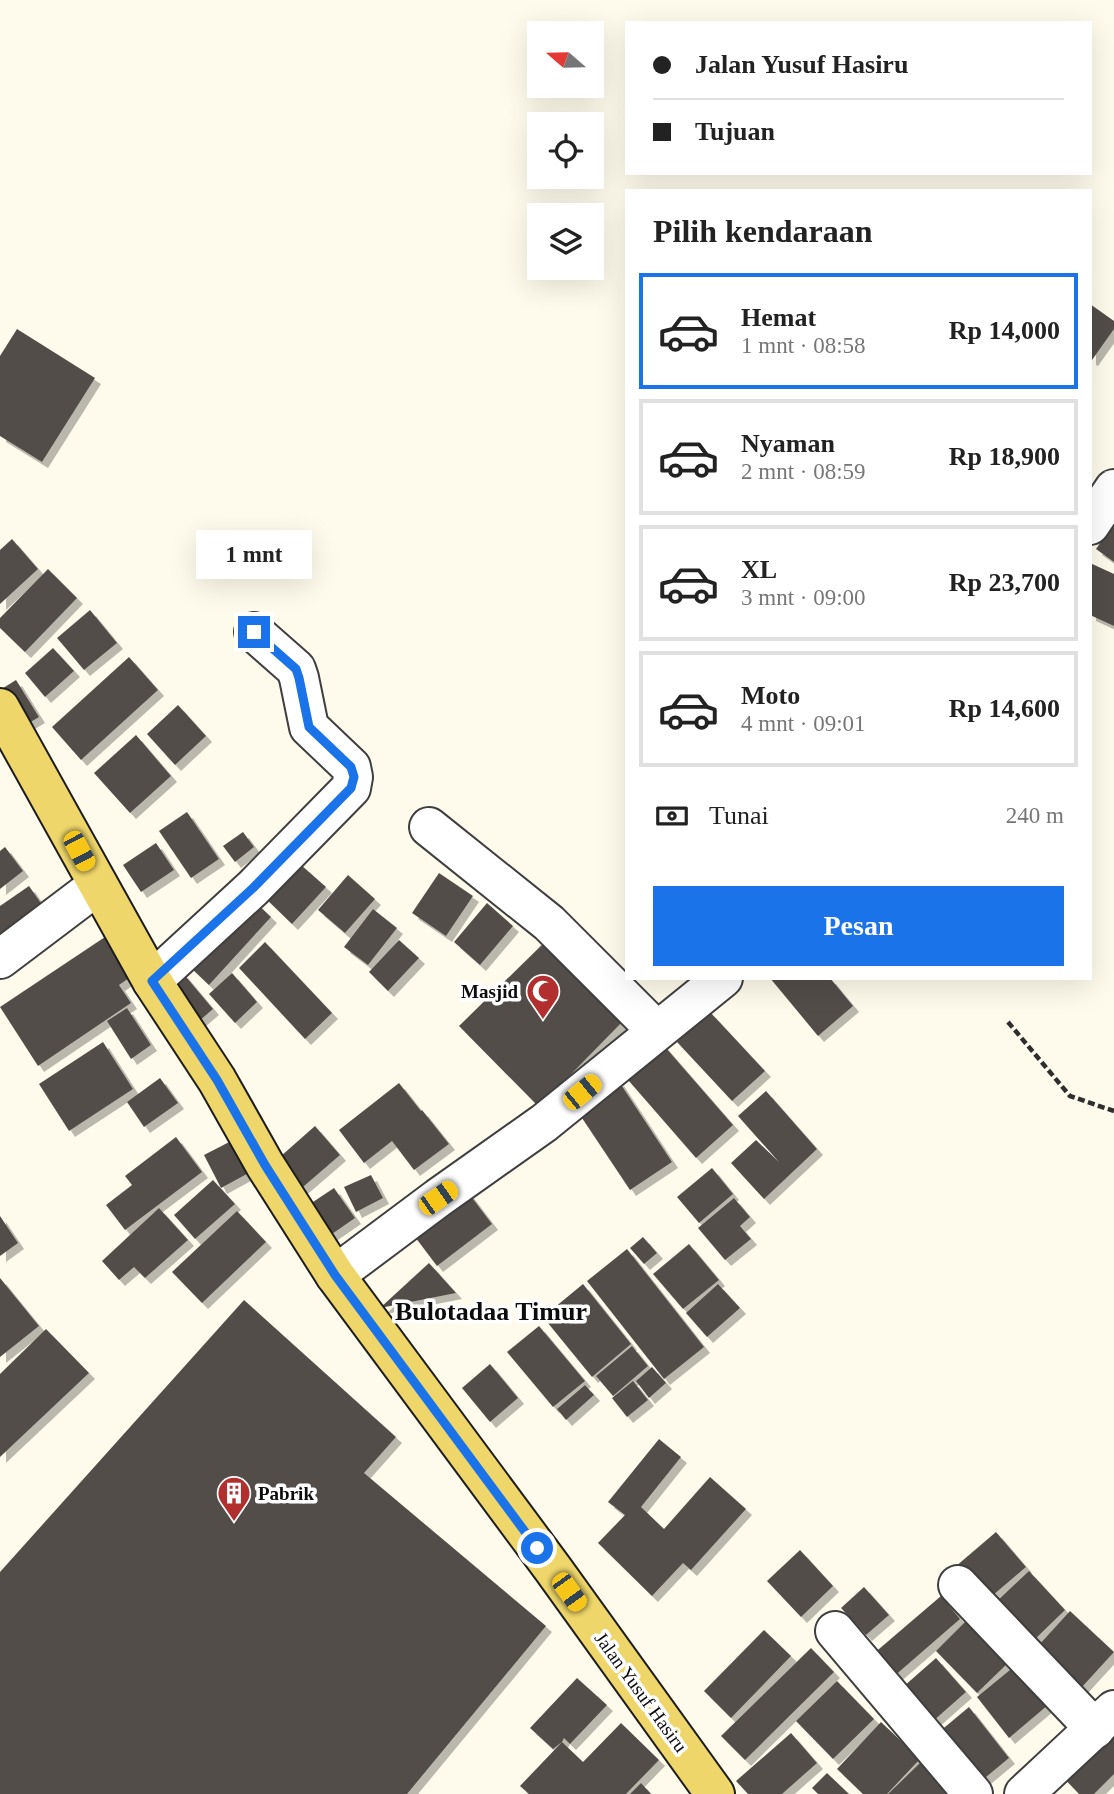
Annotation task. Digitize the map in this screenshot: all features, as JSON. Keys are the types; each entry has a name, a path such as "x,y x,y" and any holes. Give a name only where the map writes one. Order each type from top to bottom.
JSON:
{"main road":[{"name":"Jalan Yusuf Hasiru","path":"0,708 152,981 217,1080 265,1165 335,1275 553,1569 715,1794"}],"street":[{"path":"1092,522 1114,489"},
{"path":"152,981 263,879 351,788 354,777 351,767 309,727 296,669 254,632"},
{"path":"429,827 550,923 656,1030"},
{"path":"0,959 98,885"},
{"path":"335,1275 544,1123 720,980"},
{"path":"958,1585 1104,1720 1033,1791"},
{"path":"835,1631 974,1794"}],"path":[{"path":"1008,1022 1070,1096 1114,1111"}],"building":[{"path":"1092,305 1114,321 1114,329 1092,360"},
{"path":"17,329 95,378 42,462 0,436 0,356"},
{"path":"1114,523 1114,562 1096,549"},
{"path":"12,539 38,569 0,604 0,550"},
{"path":"1092,564 1114,574 1114,626 1092,616"},
{"path":"48,569 77,598 25,652 0,628 0,618"},
{"path":"90,610 117,643 84,670 57,638"},
{"path":"53,648 74,671 45,697 25,673"},
{"path":"129,657 158,690 81,760 52,727"},
{"path":"16,680 39,717 19,729 0,690"},
{"path":"178,705 206,736 175,765 147,734"},
{"path":"136,735 171,776 130,813 94,773"},
{"path":"187,812 219,859 191,878 159,831"},
{"path":"243,832 254,847 235,862 223,846"},
{"path":"156,843 174,870 141,892 123,865"},
{"path":"5,847 23,871 0,889 0,851"},
{"path":"292,857 326,887 292,924 259,892"},
{"path":"439,873 473,896 446,936 412,913"},
{"path":"348,875 375,899 345,933 318,910"},
{"path":"29,886 45,909 0,946 0,906"},
{"path":"251,898 271,917 209,985 189,966"},
{"path":"487,903 513,926 480,965 454,942"},
{"path":"373,909 397,928 368,965 344,947"},
{"name":"Masjid","path":"552,935 628,1016 539,1107 459,1026"},
{"path":"105,937 132,976 119,985 131,1003 38,1066 0,1007"},
{"path":"399,940 419,958 388,991 369,972"},
{"path":"265,942 332,1013 305,1039 239,968"},
{"path":"182,972 213,1009 191,1028 160,990"},
{"path":"232,973 257,1002 235,1023 209,994"},
{"path":"772,980 832,980 853,1006 818,1036"},
{"path":"127,1008 151,1045 131,1059 107,1021"},
{"path":"710,1012 765,1071 732,1101 677,1042"},
{"path":"659,1040 733,1125 696,1158 622,1073"},
{"path":"103,1042 133,1089 69,1131 39,1084"},
{"path":"160,1078 178,1103 144,1127 127,1102"},
{"path":"618,1080 672,1162 630,1190 576,1109"},
{"path":"399,1083 449,1144 414,1170 392,1141 364,1163 339,1130"},
{"path":"766,1091 817,1149 764,1199 731,1163 756,1140 779,1162 738,1116"},
{"path":"315,1126 340,1155 296,1193 272,1164"},
{"path":"176,1137 202,1172 125,1230 106,1205 132,1185 125,1176"},
{"path":"239,1137 256,1169 221,1188 204,1155"},
{"path":"712,1168 733,1194 699,1223 677,1197"},
{"path":"371,1175 383,1198 356,1212 344,1187"},
{"path":"213,1180 235,1204 195,1239 174,1215"},
{"path":"464,1187 492,1224 437,1266 409,1229"},
{"path":"334,1188 355,1218 319,1243 298,1212"},
{"path":"734,1198 750,1217 740,1226 751,1239 725,1260 698,1228"},
{"path":"159,1208 188,1240 145,1278 134,1267 119,1280 102,1261"},
{"path":"237,1211 266,1242 202,1303 172,1272"},
{"path":"0,1216 18,1243 0,1256"},
{"path":"643,1237 657,1253 644,1264 630,1248"},
{"path":"689,1244 719,1280 683,1309 653,1274"},
{"path":"627,1249 704,1347 664,1379 587,1281"},
{"path":"429,1263 456,1293 380,1308"},
{"path":"0,1278 39,1326 0,1357"},
{"path":"583,1284 631,1344 592,1377 543,1317"},
{"path":"718,1284 740,1308 707,1337 686,1313"},
{"name":"Pabrik","path":"244,1300 396,1437 364,1473 546,1626 407,1794 0,1794 0,1572"},
{"path":"539,1326 585,1381 553,1407 507,1352"},
{"path":"46,1329 89,1373 0,1457 0,1374"},
{"path":"632,1346 648,1366 613,1396 596,1376"},
{"path":"490,1364 518,1398 490,1422 462,1388"},
{"path":"652,1367 666,1383 649,1398 636,1381"},
{"path":"633,1381 648,1400 627,1417 612,1398"},
{"path":"585,1385 594,1395 566,1420 557,1409"},
{"path":"659,1439 681,1457 641,1507 664,1529 710,1477 746,1509 691,1570 683,1563 652,1596 598,1543 625,1515 608,1502"},
{"path":"996,1532 1026,1567 985,1602 955,1567"},
{"path":"800,1550 833,1586 801,1617 767,1581"},
{"path":"1029,1571 1065,1610 1031,1643 994,1604"},
{"path":"864,1587 889,1615 866,1635 841,1608"},
{"path":"941,1596 960,1619 892,1678 872,1655"},
{"path":"1070,1611 1114,1652 1082,1687 1038,1646"},
{"path":"968,1619 1009,1662 977,1693 936,1651"},
{"path":"764,1630 791,1656 731,1718 704,1691"},
{"path":"811,1648 834,1672 745,1760 721,1736"},
{"path":"936,1658 966,1692 932,1722 903,1687"},
{"path":"1016,1665 1048,1705 1009,1738 977,1697"},
{"path":"577,1678 607,1705 570,1744 564,1738 553,1749 530,1728"},
{"path":"837,1681 874,1719 833,1759 796,1721"},
{"path":"969,1707 1009,1758 980,1782 939,1732"},
{"path":"881,1722 920,1759 887,1794 863,1794 837,1769"},
{"path":"621,1723 659,1760 626,1794 529,1794 520,1786 562,1742 583,1762"},
{"path":"1114,1728 1114,1774 1094,1794 1079,1794 1058,1772"},
{"path":"791,1733 817,1763 782,1794 748,1794 736,1781"},
{"path":"920,1763 950,1794 888,1794"},
{"path":"827,1773 849,1794 818,1794 812,1788"},
{"path":"641,1783 651,1794 630,1794"}],"place":[{"name":"Masjid","path":"543,1021"},
{"name":"Pabrik","path":"234,1523"}],"district":[{"name":"Bulotadaa Timur","path":"491,1311"}],"route":[{"path":"254,632 296,669 309,727 351,767 354,777 351,788 253,888 152,981 217,1080 265,1165 335,1275 537,1548"}]}
